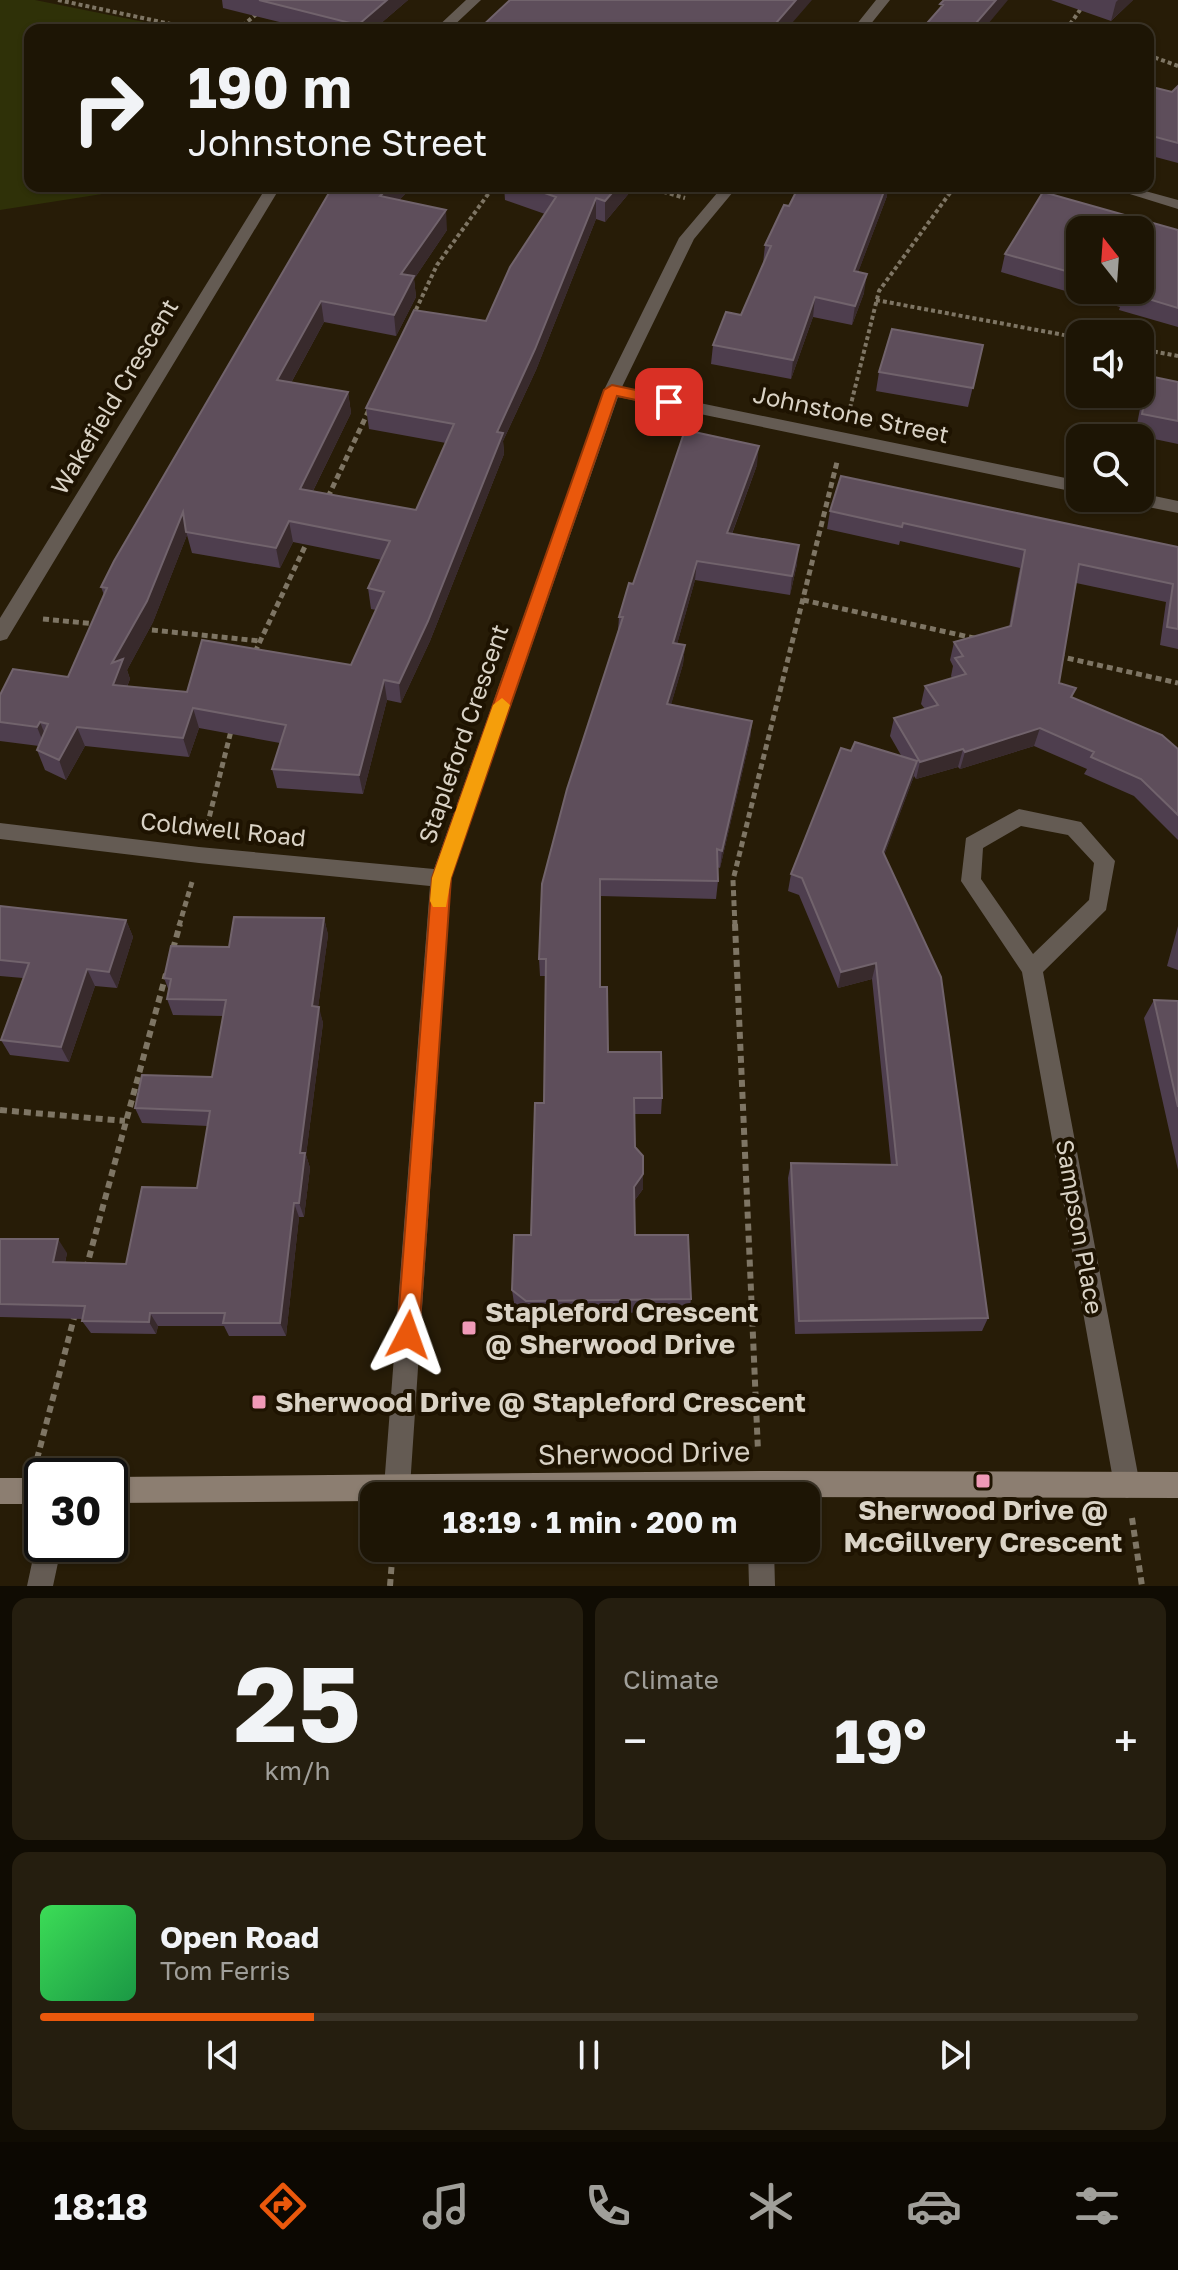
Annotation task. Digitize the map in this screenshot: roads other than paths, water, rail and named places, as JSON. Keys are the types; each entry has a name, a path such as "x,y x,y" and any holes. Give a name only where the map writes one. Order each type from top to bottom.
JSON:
{"street":[{"path":"448,24 474,0"},
{"path":"864,24 883,0"},
{"name":"Wakefield Crescent","path":"0,634 270,192"},
{"name":"Stapleford Crescent","path":"397,1482 441,878 612,390 687,238 726,192"},
{"path":"1132,192 1178,205"},
{"name":"Johnstone Street","path":"612,390 1066,484"},
{"path":"1154,502 1178,507"},
{"name":"Sampson Place","path":"1032,969 1099,904 1105,861 1074,828 1019,817 973,844 971,881 1032,969 1127,1485"},
{"name":"Coldwell Road","path":"0,831 199,855 441,878"},
{"name":"Sherwood Drive","path":"820,1489 1178,1485"},
{"name":"Sherwood Drive","path":"128,1490 360,1487"},
{"path":"0,1491 24,1491"},
{"path":"40,1586 45,1562"},
{"path":"761,1562 762,1586"}],"place":[{"name":"Stapleford Crescent @ Sherwood Drive","path":"469,1328"},
{"name":"Sherwood Drive @ Stapleford Crescent","path":"259,1402"},
{"name":"Sherwood Drive @ McGillvery Crescent","path":"983,1481"}]}
